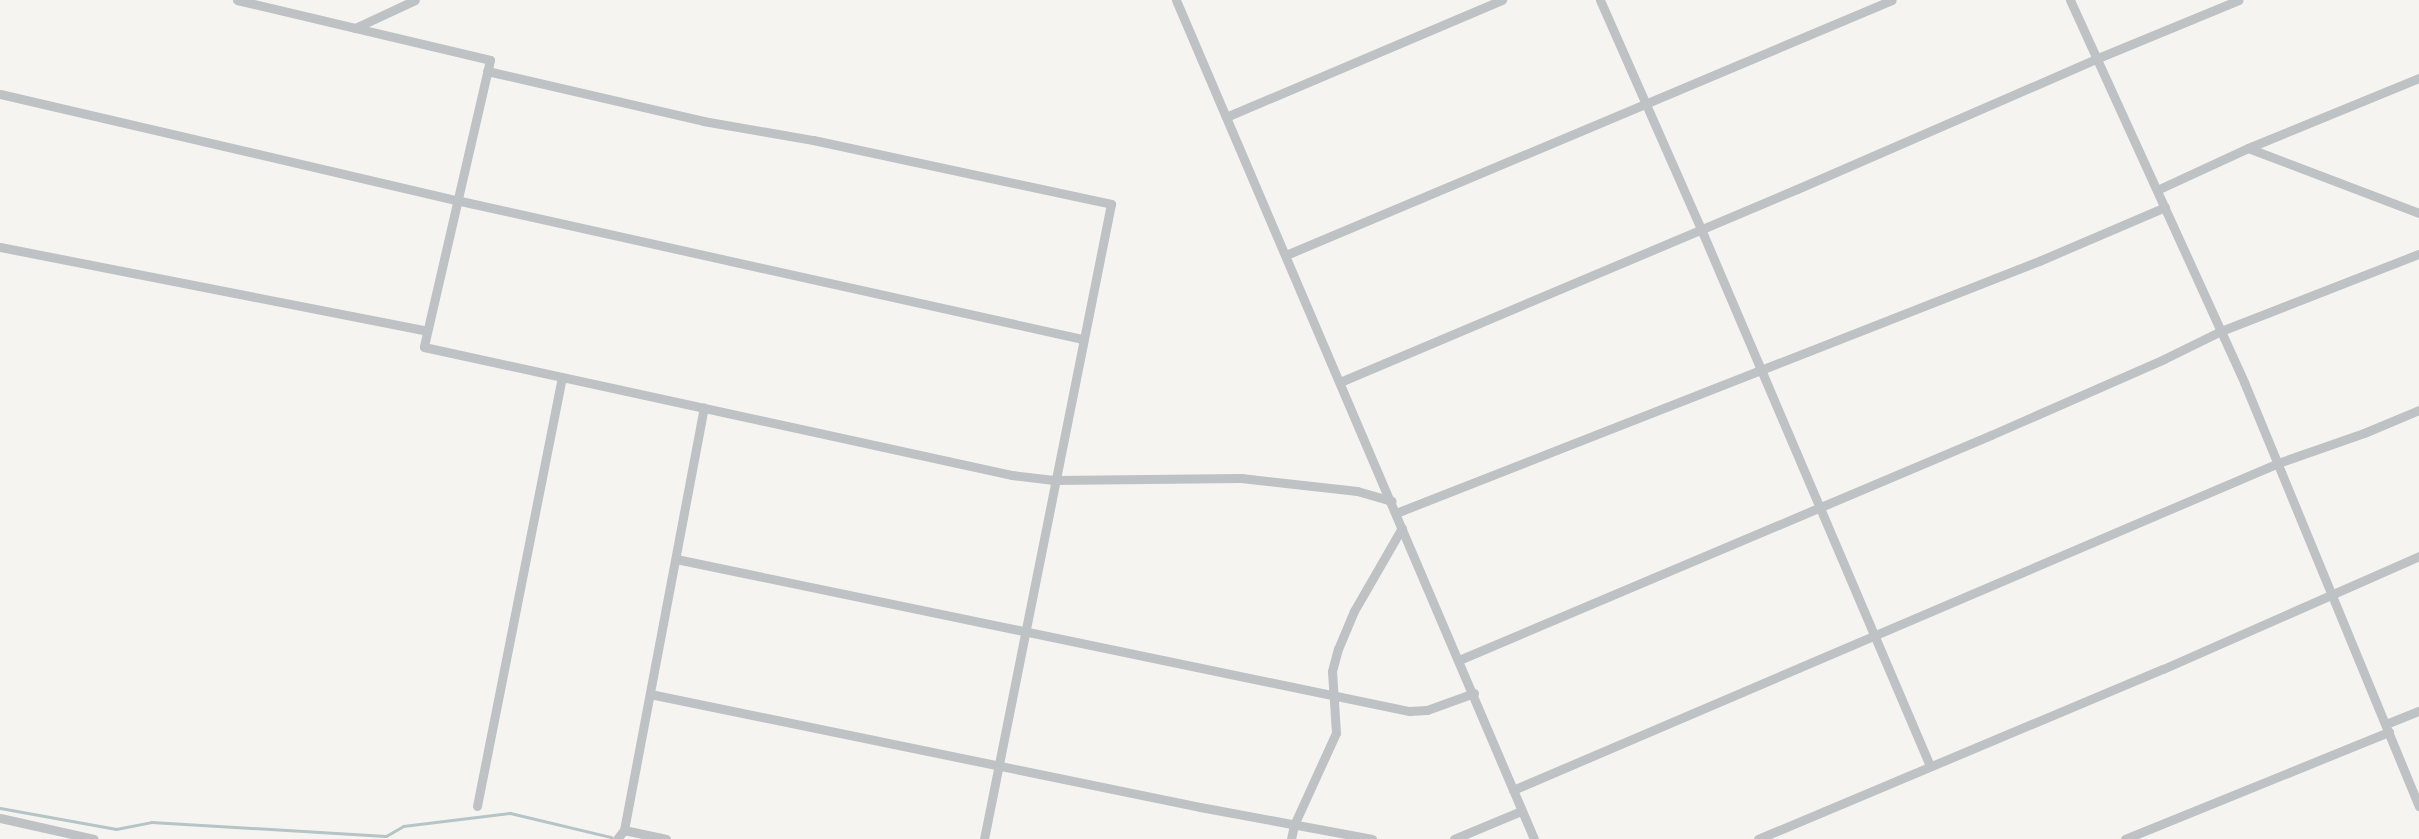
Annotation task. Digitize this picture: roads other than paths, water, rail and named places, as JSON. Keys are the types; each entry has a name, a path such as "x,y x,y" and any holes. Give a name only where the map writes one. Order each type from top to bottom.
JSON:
{"street":[{"path":"355,28 416,0"},
{"path":"1176,0 1474,693 1534,839"},
{"path":"1226,117 1502,0"},
{"path":"1600,0 1930,766"},
{"path":"1286,255 1892,0"},
{"path":"2070,0 2222,331 2419,806"},
{"path":"1340,382 1701,230 2098,58 2240,0"},
{"path":"242,1 490,60 424,347 1012,475 1054,480 1241,478 1357,491 1392,501"},
{"path":"488,71 703,121 824,142 1111,204 1082,339 984,839"},
{"path":"2157,190 2248,148 2419,78"},
{"path":"0,94 457,200 1082,339"},
{"path":"2248,148 2419,213"},
{"path":"1396,513 2039,261 2165,207"},
{"path":"0,247 427,332"},
{"path":"1459,660 2153,364 2222,331 2419,254"},
{"path":"477,806 562,377"},
{"path":"618,839 624,830 705,408"},
{"path":"1513,790 2278,463 2364,434 2419,410"},
{"path":"1291,839 1294,825 1336,733 1332,671 1338,649 1354,611 1402,528"},
{"path":"1758,839 2333,595 2419,556"},
{"path":"676,559 1409,711 1427,710 1474,693"},
{"path":"650,694 998,766 1372,839"},
{"path":"2125,839 2388,728 2419,711"},
{"path":"1454,839 1521,811"},
{"path":"0,818 94,839"},
{"path":"624,830 666,839"}],"waterway":[{"path":"0,808 116,829 151,822 386,836 403,826 510,813 611,837"}]}
